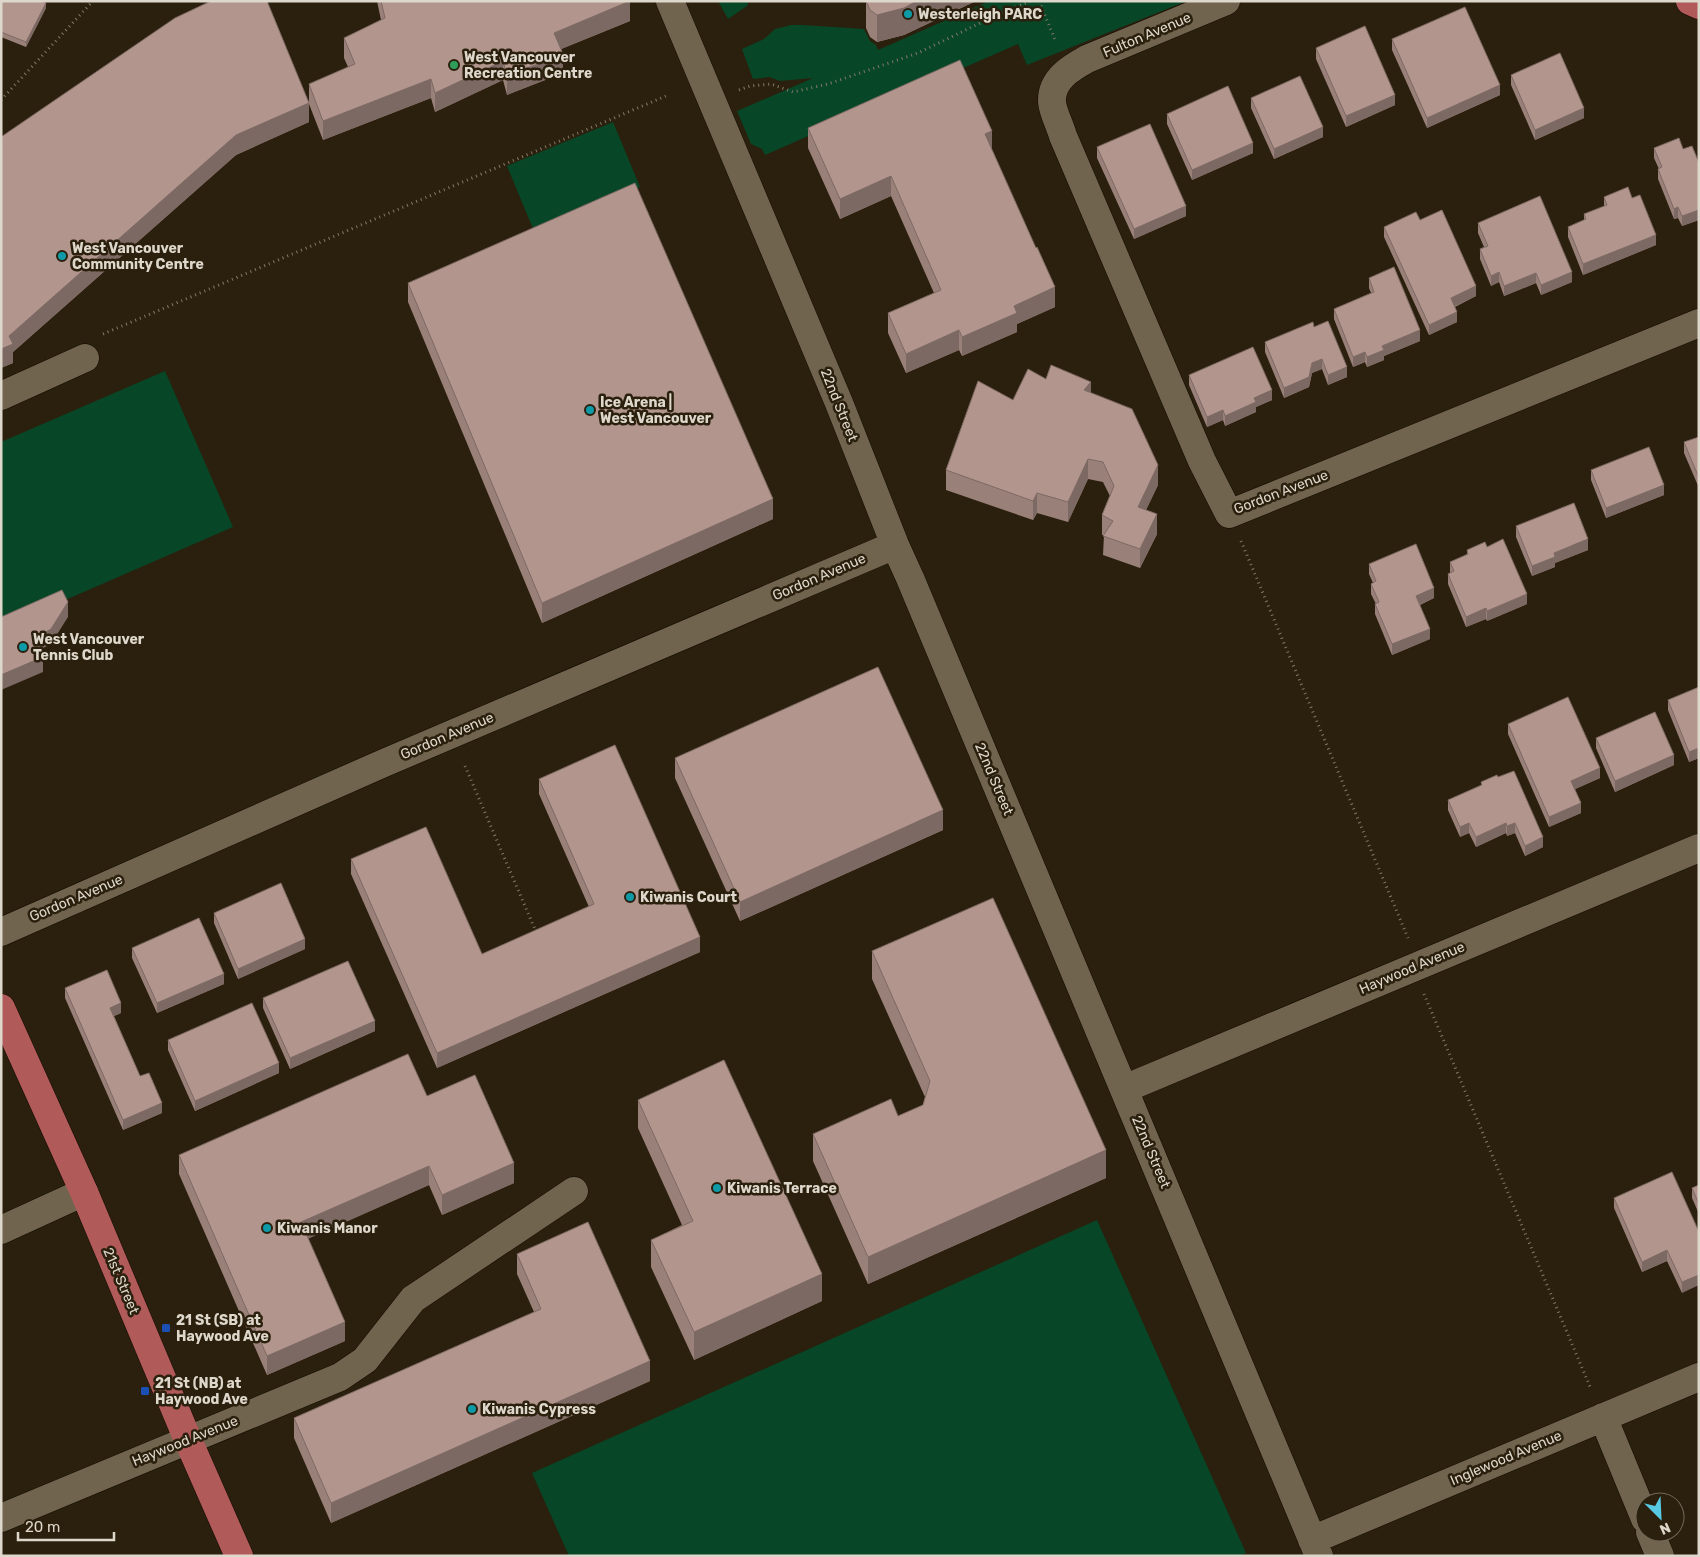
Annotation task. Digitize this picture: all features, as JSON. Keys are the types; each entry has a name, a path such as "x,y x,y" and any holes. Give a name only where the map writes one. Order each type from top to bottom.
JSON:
{"main road":[{"path":"1690,1 1699,5"},
{"name":"21st Street","path":"1,1008 84,1192 188,1440 240,1556"}],"street":[{"name":"22nd Street","path":"670,1 839,403 895,545 1316,1548"},
{"name":"Fulton Avenue","path":"1068,70 1096,56 1226,1"},
{"name":"Gordon Avenue","path":"1068,70 1056,83 1052,101 1063,136 1202,462 1229,514 1699,323"},
{"path":"1,396 85,358"},
{"name":"Gordon Avenue","path":"1,932 384,763 895,545"},
{"name":"Haywood Avenue","path":"1124,1089 1699,848"},
{"name":"Haywood Avenue","path":"1,1518 340,1377 365,1360 413,1299 574,1191"},
{"path":"1,1230 84,1192"},
{"name":"Inglewood Avenue","path":"1316,1548 1603,1417 1699,1377"},
{"path":"1603,1417 1635,1495"},
{"path":"1654,1542 1660,1556"}],"path":[{"path":"1,100 93,1"},
{"path":"736,91 750,86 771,84 793,92 828,84 918,54 1003,12 1031,1"},
{"path":"1039,1 1068,70"},
{"path":"100,335 666,96"},
{"path":"1229,514 1408,938 1413,968 1603,1417"},
{"path":"466,766 541,943"}],"green space":[{"path":"718,1 749,1 747,6 728,19"},
{"path":"989,1 1187,1 1027,65 1018,44 765,155 762,149 751,144 737,111 813,78 780,81 769,77 753,79 742,49 764,39 775,29 791,25 803,25 864,29 870,41 876,45 878,50"},
{"path":"613,122 640,187 534,231 507,166"},
{"path":"165,371 233,527 1,628 1,442"},
{"path":"1097,1220 1246,1553 1239,1556 569,1556 532,1473"}],"building":[{"path":"1,1 41,1 46,3 26,42 1,32"},
{"name":"West Vancouver Community Centre","path":"211,1 267,1 309,103 236,135 9,336 13,344 1,349 1,137 175,18"},
{"name":"West Vancouver Recreation Centre","path":"381,1 630,1 554,33 563,54 507,76 503,61 435,93 431,79 323,121 309,84 355,64 344,38 385,18"},
{"path":"866,1 917,1 904,8 877,15 870,10"},
{"path":"1465,7 1500,85 1427,118 1392,39"},
{"path":"1365,26 1395,95 1346,116 1316,48"},
{"path":"1560,53 1584,108 1535,130 1511,75"},
{"path":"960,60 992,131 985,134 1055,287 1014,306 1017,313 962,337 959,330 906,354 888,313 941,290 891,176 840,199 808,128"},
{"path":"1300,76 1323,127 1274,149 1251,98"},
{"path":"1228,86 1253,143 1192,170 1167,114"},
{"path":"1150,124 1186,206 1134,229 1097,147"},
{"path":"1679,138 1683,149 1692,146 1699,163 1699,210 1682,216 1678,207 1674,209 1658,169 1662,167 1654,148"},
{"name":"Ice Arena | West Vancouver","path":"635,183 773,499 542,603 408,283"},
{"path":"1628,187 1632,198 1640,195 1656,235 1583,264 1568,227 1586,219 1584,214 1607,205 1604,197"},
{"path":"1540,196 1572,272 1541,285 1536,273 1504,286 1499,272 1491,276 1480,249 1488,246 1478,223"},
{"path":"1442,210 1476,286 1451,298 1457,312 1429,325 1384,227 1416,212 1420,220"},
{"path":"1394,267 1420,330 1382,346 1384,350 1367,357 1365,352 1353,357 1334,309 1374,292 1369,278"},
{"path":"1328,321 1347,367 1328,375 1322,359 1312,363 1309,377 1284,388 1265,342 1313,322 1314,327"},
{"path":"1253,347 1272,390 1254,398 1256,402 1225,416 1223,410 1207,417 1189,375"},
{"path":"1051,365 1091,382 1084,390 1132,409 1158,465 1138,507 1157,514 1140,549 1103,536 1113,521 1102,515 1114,486 1103,462 1088,459 1068,502 1037,493 1033,501 946,470 978,381 1013,400 1028,369 1046,379"},
{"path":"1699,437 1699,478 1684,442"},
{"path":"1649,447 1664,485 1606,508 1591,470"},
{"path":"1574,503 1588,539 1554,553 1555,557 1532,566 1516,526"},
{"path":"1503,539 1527,594 1487,611 1486,608 1466,617 1448,574 1454,571 1450,562 1468,554 1467,550 1485,542 1487,547"},
{"path":"1416,544 1434,588 1416,596 1430,629 1392,644 1375,604 1379,602 1371,584 1376,581 1369,564"},
{"name":"West Vancouver Tennis Club","path":"62,590 68,602 51,629 39,636 43,657 1,675 1,617"},
{"path":"878,667 943,810 740,902 675,758"},
{"path":"1699,687 1699,748 1689,752 1668,700"},
{"path":"1568,697 1600,768 1571,781 1581,803 1549,817 1508,724"},
{"path":"1655,712 1674,755 1615,781 1596,738"},
{"name":"Kiwanis Court","path":"615,745 700,937 437,1053 351,859 426,827 482,954 594,904 539,779"},
{"path":"1514,771 1543,837 1525,846 1515,823 1507,826 1506,823 1476,837 1469,823 1460,827 1448,800 1482,785 1481,782 1497,775 1498,777"},
{"path":"281,883 305,939 238,969 214,913"},
{"path":"993,898 1106,1150 868,1257 813,1134 891,1099 898,1116 923,1105 930,1081 872,951"},
{"path":"199,918 224,974 157,1003 132,948"},
{"path":"348,961 375,1021 290,1058 263,998"},
{"path":"107,970 121,1003 110,1008 140,1076 149,1073 162,1103 123,1120 65,988"},
{"path":"252,1003 279,1063 195,1101 168,1040"},
{"name":"Kiwanis Manor","path":"408,1054 427,1096 475,1075 514,1163 442,1195 429,1166 301,1222 345,1322 267,1356 179,1155"},
{"name":"Kiwanis Terrace","path":"724,1060 822,1274 694,1332 651,1240 693,1221 638,1100"},
{"path":"1672,1172 1699,1232 1699,1275 1682,1282 1667,1250 1642,1262 1614,1198"},
{"path":"1699,1185 1699,1204 1692,1188"},
{"name":"Kiwanis Cypress","path":"588,1222 650,1361 331,1503 294,1418 541,1309 517,1254"}],"place":[{"name":"Westerleigh PARC","path":"908,14"},
{"name":"West Vancouver Recreation Centre","path":"454,65"},
{"name":"West Vancouver Community Centre","path":"62,256"},
{"name":"Ice Arena | West Vancouver","path":"590,410"},
{"name":"West Vancouver Tennis Club","path":"23,647"},
{"name":"Kiwanis Court","path":"630,897"},
{"name":"Kiwanis Terrace","path":"717,1188"},
{"name":"Kiwanis Manor","path":"267,1228"},
{"name":"21 St (SB) at Haywood Ave","path":"166,1328"},
{"name":"21 St (NB) at Haywood Ave","path":"145,1391"},
{"name":"Kiwanis Cypress","path":"472,1409"}]}
